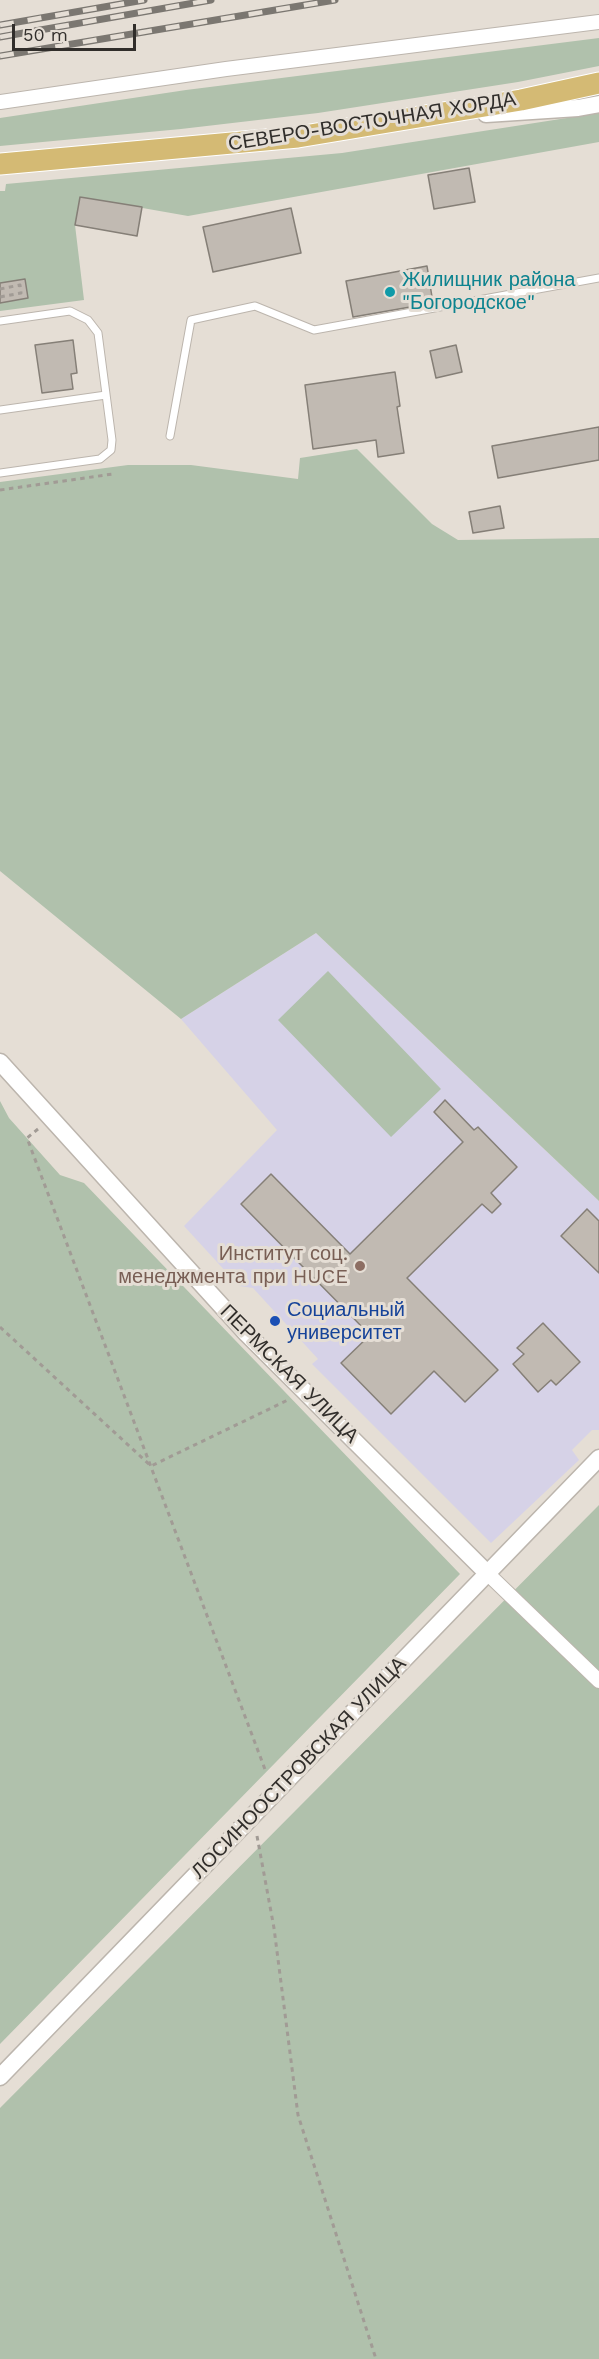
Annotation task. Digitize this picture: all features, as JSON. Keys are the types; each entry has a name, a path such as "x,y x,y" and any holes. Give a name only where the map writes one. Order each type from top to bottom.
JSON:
{"main road":[{"name":"СЕВЕРО-ВОСТОЧНАЯ ХОРДА","path":"0,164 298,137 521,100 599,83"}],"street":[{"path":"0,102 226,69 599,22"},
{"path":"401,121 578,108 599,104"},
{"name":"ПЕРМСКАЯ УЛИЦА","path":"0,1062 248,1334 487,1573"},
{"name":"ЛОСИНООСТРОВСКАЯ УЛИЦА","path":"0,2077 599,1458"},
{"path":"487,1573 599,1681"}],"lane":[{"path":"170,436 191,320 255,306 314,330 599,278"},
{"path":"0,321 70,312 88,320 98,333 112,440 111,450 105,457 96,460 0,473"},
{"path":"0,410 106,395"}],"path":[{"path":"0,289 20,285 21,293 0,297"},
{"path":"0,490 113,474"},
{"path":"51,1118 27,1138 266,1772"},
{"path":"0,1327 151,1466"},
{"path":"151,1466 305,1391"},
{"path":"253,1816 274,1928 298,2115 376,2359"}],"shaded area":[{"path":"316,933 599,1201 599,1430 592,1430 572,1450 579,1460 491,1543 312,1364 318,1359 253,1288 239,1286 184,1226 277,1130 181,1019"}],"green space":[{"path":"599,38 599,66 518,82 318,113 0,146 0,118 186,90"},
{"path":"599,113 599,142 188,216 80,197 75,225 84,300 0,311 0,191 5,191 6,184 342,153"},
{"path":"357,449 432,524 458,540 599,538 599,1201 316,933 181,1019 0,871 0,482 128,465 191,465 298,479 300,458"},
{"path":"328,971 441,1089 391,1137 278,1020"},
{"path":"0,1101 9,1118 60,1175 84,1183 460,1574 0,2044"},
{"path":"599,1505 599,2359 0,2359 0,2108"}],"building":[{"path":"469,168 475,202 434,209 428,175"},
{"path":"80,197 142,207 137,236 75,225"},
{"path":"291,208 301,253 213,272 203,227"},
{"name":"Жилищник района \"Богородское\"","path":"427,266 433,303 353,317 346,281"},
{"path":"25,279 28,298 0,303 0,283"},
{"path":"73,340 77,373 71,374 73,389 42,393 35,345"},
{"path":"456,345 462,372 436,378 430,351"},
{"path":"395,372 400,406 397,407 404,453 378,457 376,440 313,449 305,385"},
{"path":"599,427 599,460 498,478 492,446"},
{"path":"500,506 504,528 473,533 469,512"},
{"name":"Институт соц. менеджмента при HUCE","path":"445,1100 474,1130 478,1127 517,1167 491,1193 501,1204 492,1213 482,1204 407,1278 498,1370 465,1402 434,1371 391,1414 341,1363 370,1335 241,1204 271,1174 350,1254 463,1142 434,1112"},
{"path":"587,1209 599,1221 599,1273 561,1236"},
{"path":"543,1323 580,1362 556,1385 551,1380 538,1392 513,1364 524,1354 517,1348"}],"railway":[{"path":"0,25 144,0"},
{"path":"0,37 211,0"},
{"path":"0,56 335,0"}],"place":[{"name":"Жилищник района \"Богородское\"","path":"390,292"},
{"name":"Институт соц. менеджмента при HUCE","path":"360,1266"},
{"name":"Социальный университет","path":"275,1321"}]}
